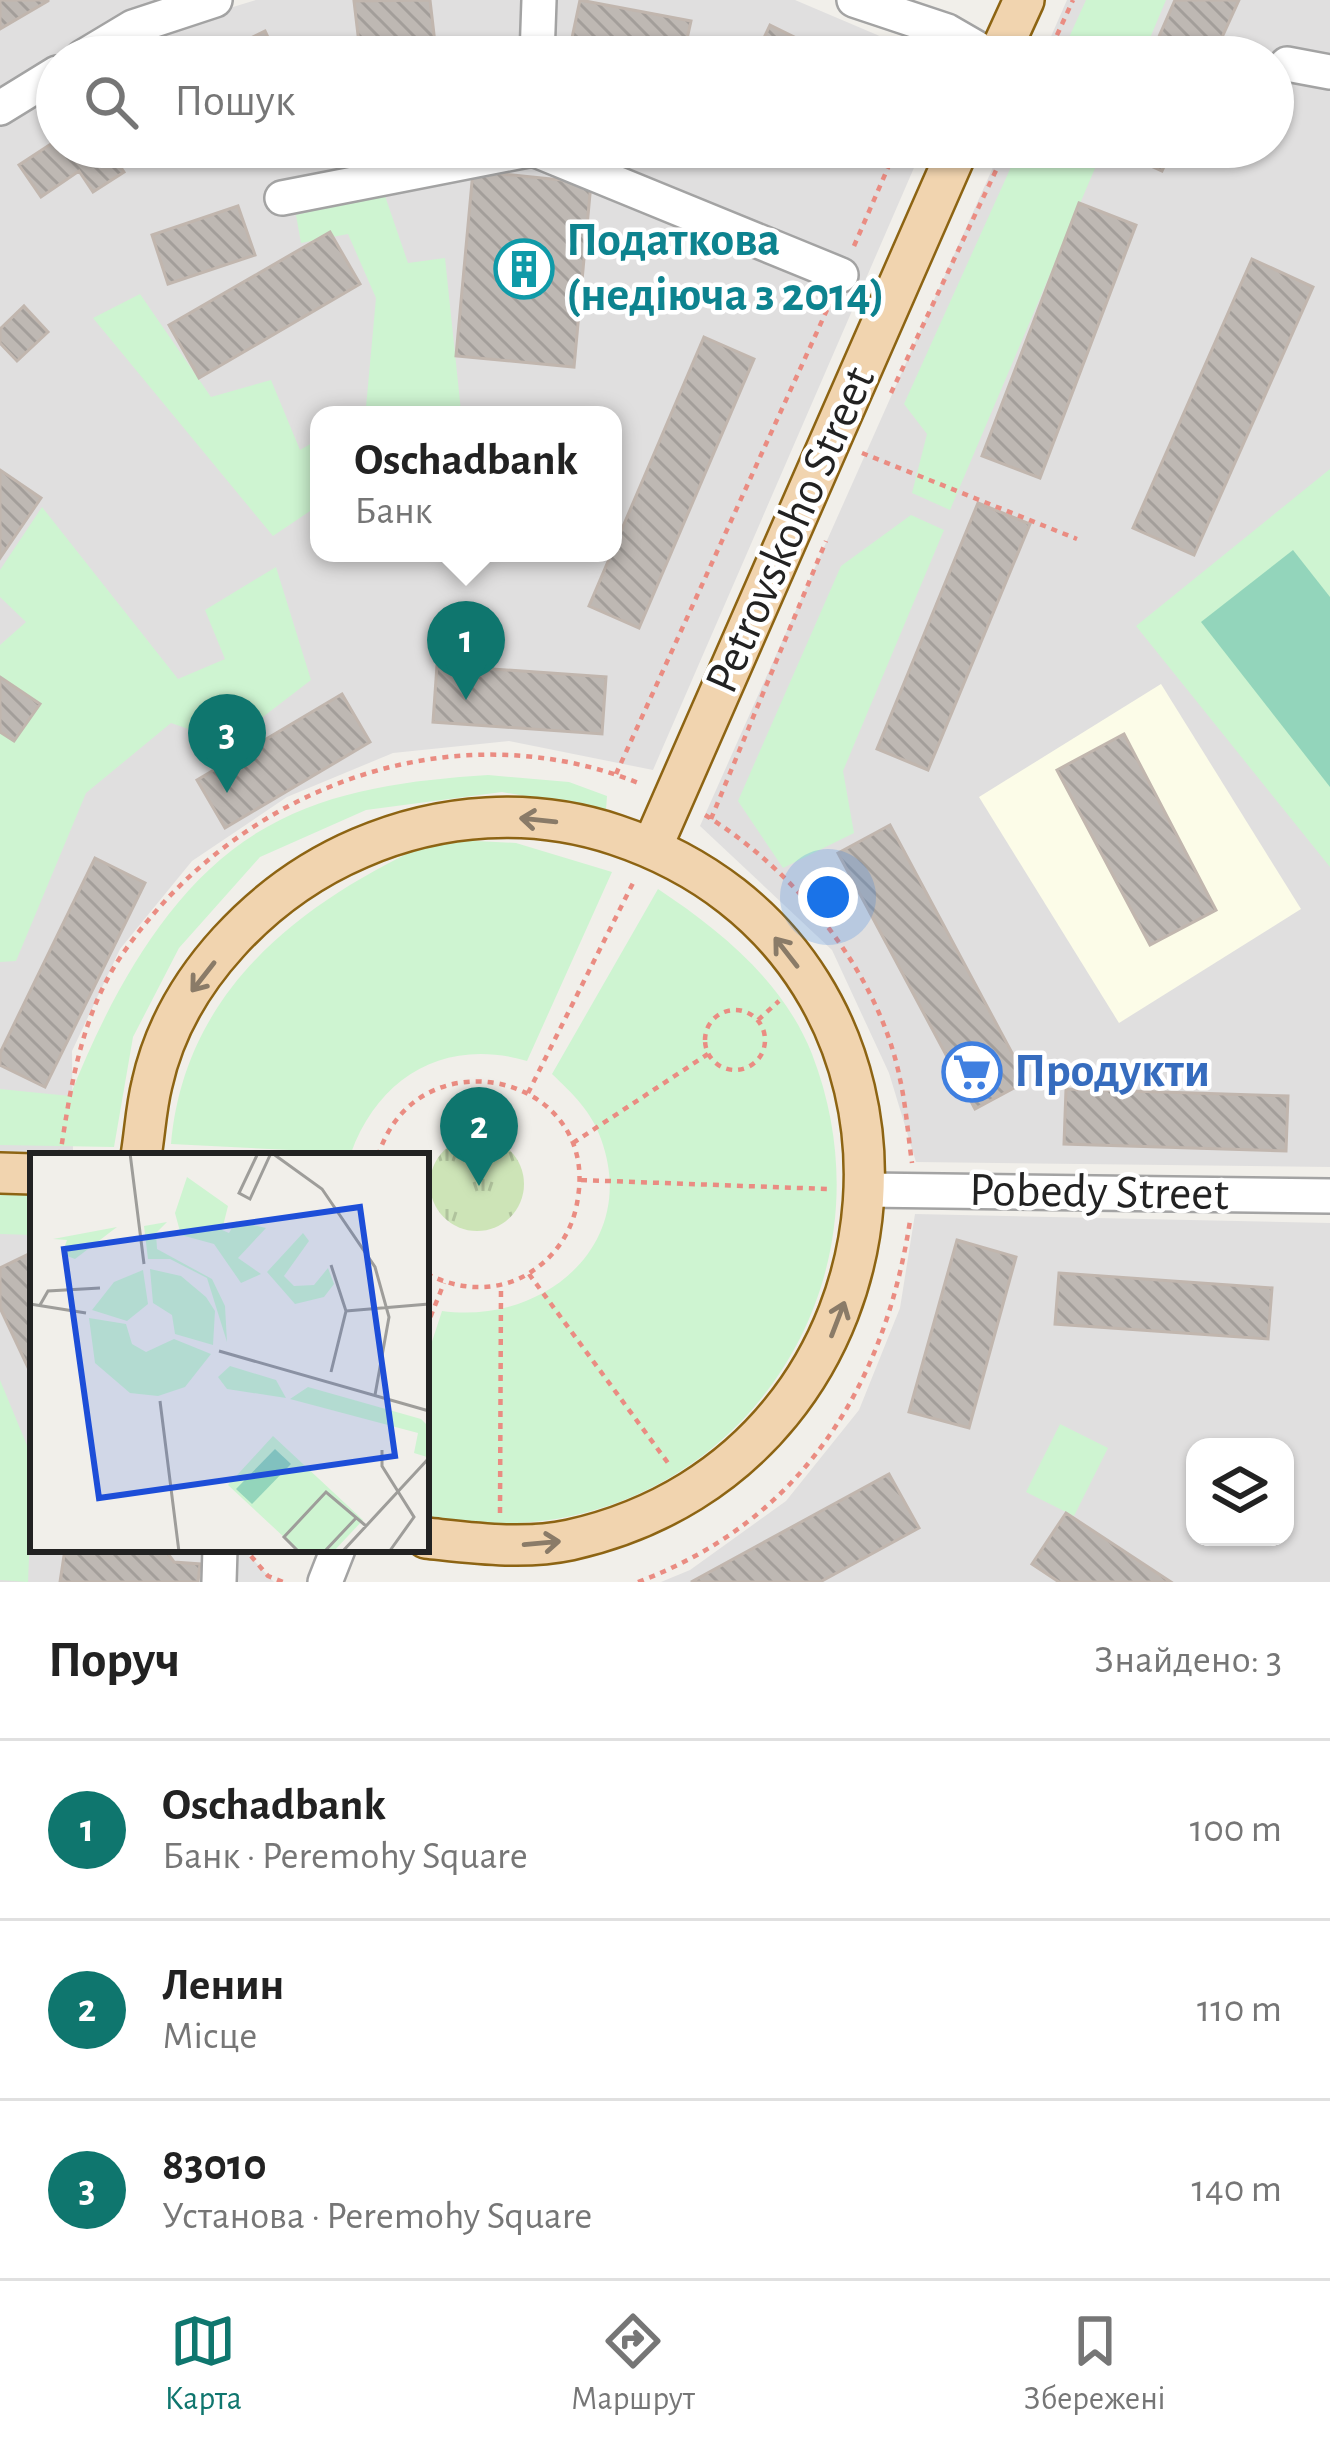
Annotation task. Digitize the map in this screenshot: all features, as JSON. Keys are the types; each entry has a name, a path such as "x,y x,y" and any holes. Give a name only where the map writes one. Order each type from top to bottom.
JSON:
{"main road":[{"path":"1006,36 1024,0"},
{"name":"Petrovskoho Street","path":"652,847 950,168"},
{"path":"141,1153 152,1080 189,995 245,922 318,866 403,829 494,815 586,824 652,847 723,890 769,930 806,978 853,1079 865,1135 867,1190 858,1263 825,1348 798,1395 749,1450 690,1494 630,1523 588,1535 500,1546 429,1538"},
{"path":"0,1173 30,1174"}],"street":[{"path":"118,36 215,0"},
{"path":"538,36 539,0"},
{"path":"854,0 956,36"},
{"path":"1294,65 1330,72"},
{"path":"0,108 36,86"},
{"path":"281,198 432,168"},
{"path":"582,168 841,275"},
{"name":"Pobedy Street","path":"867,1190 1330,1196"},
{"path":"219,1582 220,1552"},
{"path":"325,1582 337,1552"}],"path":[{"path":"1057,36 1073,0"},
{"path":"616,774 799,380 888,168"},
{"path":"882,411 997,168"},
{"path":"862,453 1076,539"},
{"path":"711,819 826,539"},
{"path":"60,1153 76,1054 123,952 196,866 288,802 394,764 506,754 616,774 711,819 795,887 860,974 900,1075 915,1191 898,1298 853,1405 781,1496 687,1564 638,1582"},
{"path":"528,1093 652,847"},
{"path":"721,1012 750,1013 764,1030 760,1057 743,1070 722,1067 708,1054 704,1034 721,1012"},
{"path":"573,1143 708,1054"},
{"path":"379,1153 385,1133 412,1101 448,1082 490,1079 528,1093 555,1114 573,1143 581,1180 575,1217 558,1250 529,1274 501,1285 444,1283 429,1275"},
{"path":"581,1180 867,1190"},
{"path":"529,1274 690,1494"},
{"path":"429,1320 444,1283"},
{"path":"500,1546 501,1285"},
{"path":"247,1552 268,1576 283,1582"}],"shaded area":[{"path":"0,0 170,0 125,14 90,36 36,36 36,70 0,92"},
{"path":"256,0 795,0 880,36 138,36"},
{"path":"1067,0 1330,0 1330,1167 916,1162 889,1073 832,950 700,826 993,168 1294,168 1294,36 1051,36"},
{"path":"36,99 36,168 914,168 653,770 509,741 393,753 287,797 192,861 120,949 72,1051 73,1153 30,1153 30,1552 239,1552 263,1582 0,1582 0,121"},
{"path":"1161,684 1301,909 1119,1023 979,797"},
{"path":"915,1214 1330,1223 1330,1582 661,1582 690,1570 786,1501 859,1410 900,1308"},
{"path":"203,1552 246,1552 274,1582 200,1582"}],"green space":[{"path":"1086,0 1166,0 1151,36 1070,36"},
{"path":"1011,168 1095,168 950,510 912,493 927,434 904,404"},
{"path":"384,193 408,263 445,258 460,406 366,406 376,298 348,234 301,243 296,215"},
{"path":"140,294 211,397 271,380 300,450 310,444 310,511 273,536 93,318"},
{"path":"1330,469 1330,867 1136,626"},
{"path":"42,507 178,679 225,659 205,610 276,567 311,680 229,743 171,723 86,793 16,961 0,962 0,732 14,741 39,705 0,676 0,645 26,622 0,597 0,570"},
{"path":"911,515 944,530 843,771 854,833 783,868 738,801 841,566"},
{"path":"1293,550 1330,597 1330,787 1201,622"},
{"path":"488,775 569,782 607,796 606,810 502,792 366,810 260,857 179,948 133,1037 114,1147 0,1145 0,1089 70,1096 104,1020 147,945 172,910 232,850 293,814 346,795"},
{"path":"438,839 516,843 612,872 527,1061 469,1054 419,1069 379,1103 351,1153 171,1144 181,1088 200,1038 227,994 260,955 343,890"},
{"path":"658,889 748,960 800,1028 812,1054 835,1150 832,1242 805,1328 758,1402 694,1462 615,1504 525,1523 429,1516 429,1351 442,1311 479,1312 515,1305 547,1291 574,1270 594,1244 607,1213 609,1178 601,1139 587,1112 552,1074"},
{"path":"477,1137 510,1151 524,1184 510,1217 477,1231 444,1217 430,1184 444,1151"},
{"path":"0,1184 30,1186 30,1235 0,1234"},
{"path":"0,1380 30,1453 30,1533 28,1582 0,1580"},
{"path":"1060,1424 1108,1448 1074,1516 1026,1492"}],"building":[{"path":"0,0 48,0 48,1 0,29"},
{"path":"430,0 434,36 358,36 354,1"},
{"path":"580,0 691,21 688,36 572,36"},
{"path":"1175,0 1239,0 1223,36 1159,36"},
{"path":"770,25 792,36 765,36"},
{"path":"36,154 36,168 121,168 124,172 93,192 79,171 41,197 19,165"},
{"name":"Податкова (недіюча з 2014)","path":"473,171 591,183 574,367 456,356"},
{"path":"1079,203 1136,225 1040,478 982,456"},
{"path":"238,206 255,255 168,284 152,235"},
{"path":"330,232 360,284 199,378 169,325"},
{"path":"1252,259 1313,287 1194,555 1133,528"},
{"path":"24,306 48,332 17,361 0,343 0,329"},
{"path":"704,337 754,359 639,628 589,606 608,562 622,562 622,529"},
{"path":"0,470 41,498 0,558"},
{"path":"978,503 1030,524 928,770 877,749"},
{"path":"437,665 606,677 602,734 433,722"},
{"path":"0,677 40,704 14,741 0,732"},
{"path":"342,694 370,742 225,828 197,780"},
{"path":"1124,734 1216,910 1150,945 1057,770"},
{"path":"890,825 1027,1081 975,1109 838,853"},
{"path":"95,858 145,883 45,1087 0,1065 0,1053"},
{"path":"1066,1089 1288,1096 1286,1151 1064,1144"},
{"path":"957,1240 1016,1257 969,1428 909,1412"},
{"path":"30,1253 30,1372 0,1308 0,1268"},
{"path":"1059,1273 1272,1288 1268,1339 1055,1324"},
{"path":"889,1474 919,1528 820,1582 691,1582"},
{"path":"1066,1513 1171,1582 1059,1582 1032,1564"},
{"path":"65,1552 167,1552 174,1562 200,1564 198,1582 60,1582"}],"place":[{"name":"Податкова (недіюча з 2014)","path":"524,269"},
{"name":"Oschadbank","path":"466,700"},
{"name":"83010","path":"227,793"},
{"name":"Продукти","path":"972,1072"},
{"name":"Ленин","path":"479,1186"}]}
